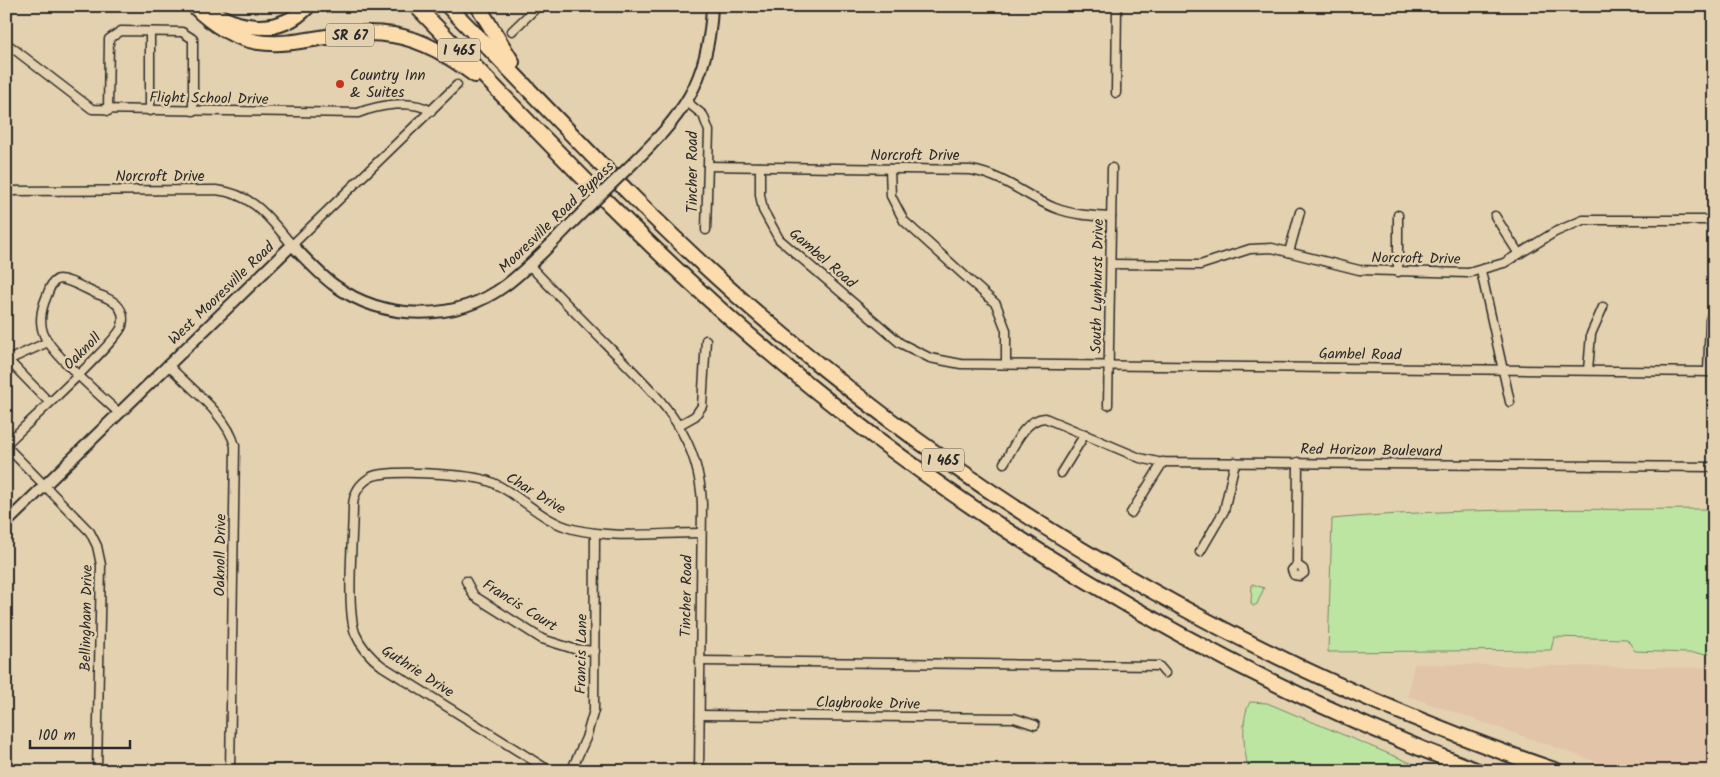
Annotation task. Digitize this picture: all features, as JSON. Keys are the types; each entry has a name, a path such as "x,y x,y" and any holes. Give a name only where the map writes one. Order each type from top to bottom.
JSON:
{"highway":[{"name":"SR 67","path":"194,6 215,26 228,34 256,42 284,44 370,34 393,35 414,40 444,54 502,94"},
{"path":"205,6 234,24 258,28 282,23 294,18 308,6"},
{"name":"I 465","path":"416,6 658,251 732,320 822,397 957,497 1081,577 1226,659 1323,708 1387,736 1478,771"},
{"name":"I 465","path":"448,6 673,236 740,298 838,380 979,485 1126,578 1266,652 1410,717 1557,771"},
{"path":"478,6 490,29 530,90"}],"street":[{"path":"512,31 538,6"},
{"path":"687,102 705,60 712,6"},
{"path":"1116,93 1117,6"},
{"path":"108,111 109,39 121,31 182,32 193,40 193,111"},
{"path":"150,32 150,111"},
{"name":"Flight School Drive","path":"6,43 92,109 108,111 358,113 376,106 422,105 431,111"},
{"name":"West Mooresville Road","path":"6,523 457,85"},
{"name":"Tincher Road","path":"687,102 701,113 707,125 706,230"},
{"name":"Mooresville Road Bypass","path":"292,245 333,284 348,294 374,306 402,312 432,313 465,306 499,290 529,265 666,129 687,102"},
{"name":"Norcroft Drive","path":"708,166 965,169 1001,178 1056,208 1083,216 1111,217"},
{"name":"Gambel Road","path":"760,167 760,195 763,210 778,238 900,343 930,358 961,364 1711,372"},
{"name":"South Lynhurst Drive","path":"1108,405 1112,168"},
{"path":"890,169 891,196 904,221 996,304 1006,330 1006,364"},
{"name":"Norcroft Drive","path":"6,192 216,190 231,192 255,204 292,245"},
{"path":"1289,252 1300,212"},
{"path":"1398,214 1398,272"},
{"path":"1496,216 1519,254"},
{"name":"Norcroft Drive","path":"1111,264 1196,266 1250,249 1272,248 1342,267 1398,272 1464,273 1481,271 1504,263 1555,232 1583,220 1714,220"},
{"name":"Tincher Road","path":"529,265 659,398 679,425 691,450 699,476 701,533 699,771"},
{"path":"1481,271 1510,402"},
{"name":"Oaknoll","path":"6,445 119,334 122,326 122,315 118,306 110,298 62,279 54,281 42,306 41,323 48,342"},
{"path":"1711,372 1710,320 1714,306"},
{"path":"1588,370 1591,334 1603,307"},
{"path":"679,425 695,416 702,406 706,340"},
{"path":"49,402 7,359 48,342 119,413"},
{"name":"Oaknoll Drive","path":"168,365 223,422 232,434 235,446 230,771"},
{"name":"Red Horizon Boulevard","path":"1004,463 1028,424 1036,418 1048,419 1148,461 1714,467"},
{"path":"1061,473 1084,434"},
{"name":"Bellingham Drive","path":"6,445 90,532 100,555 97,771"},
{"path":"1131,513 1163,462"},
{"path":"1200,552 1224,511 1235,462"},
{"path":"1297,565 1298,462"},
{"name":"Char Drive","path":"360,485 371,477 378,475 469,476 496,484 554,522 574,529 595,533 701,533"},
{"name":"Guthrie Drive","path":"360,485 353,503 352,610 354,629 362,646 382,666 550,771"},
{"name":"Francis Lane","path":"571,771 586,738 594,710 595,533"},
{"name":"Francis Court","path":"466,581 474,596 542,639 574,649 595,651"},
{"path":"700,661 1160,666 1165,673"},
{"name":"Claybrooke Drive","path":"700,715 1014,718 1035,726"}],"shaded area":[{"path":"1414,664 1714,668 1714,771 1623,771 1408,696"}],"green space":[{"path":"1714,509 1714,654 1635,651 1627,639 1554,637 1551,650 1328,652 1332,519 1475,511"},
{"path":"1252,584 1264,588 1257,604 1253,606 1251,603"},
{"path":"1250,702 1267,703 1430,771 1249,771 1244,746 1244,727"}],"place":[{"name":"Country Inn & Suites","path":"340,84"}]}
